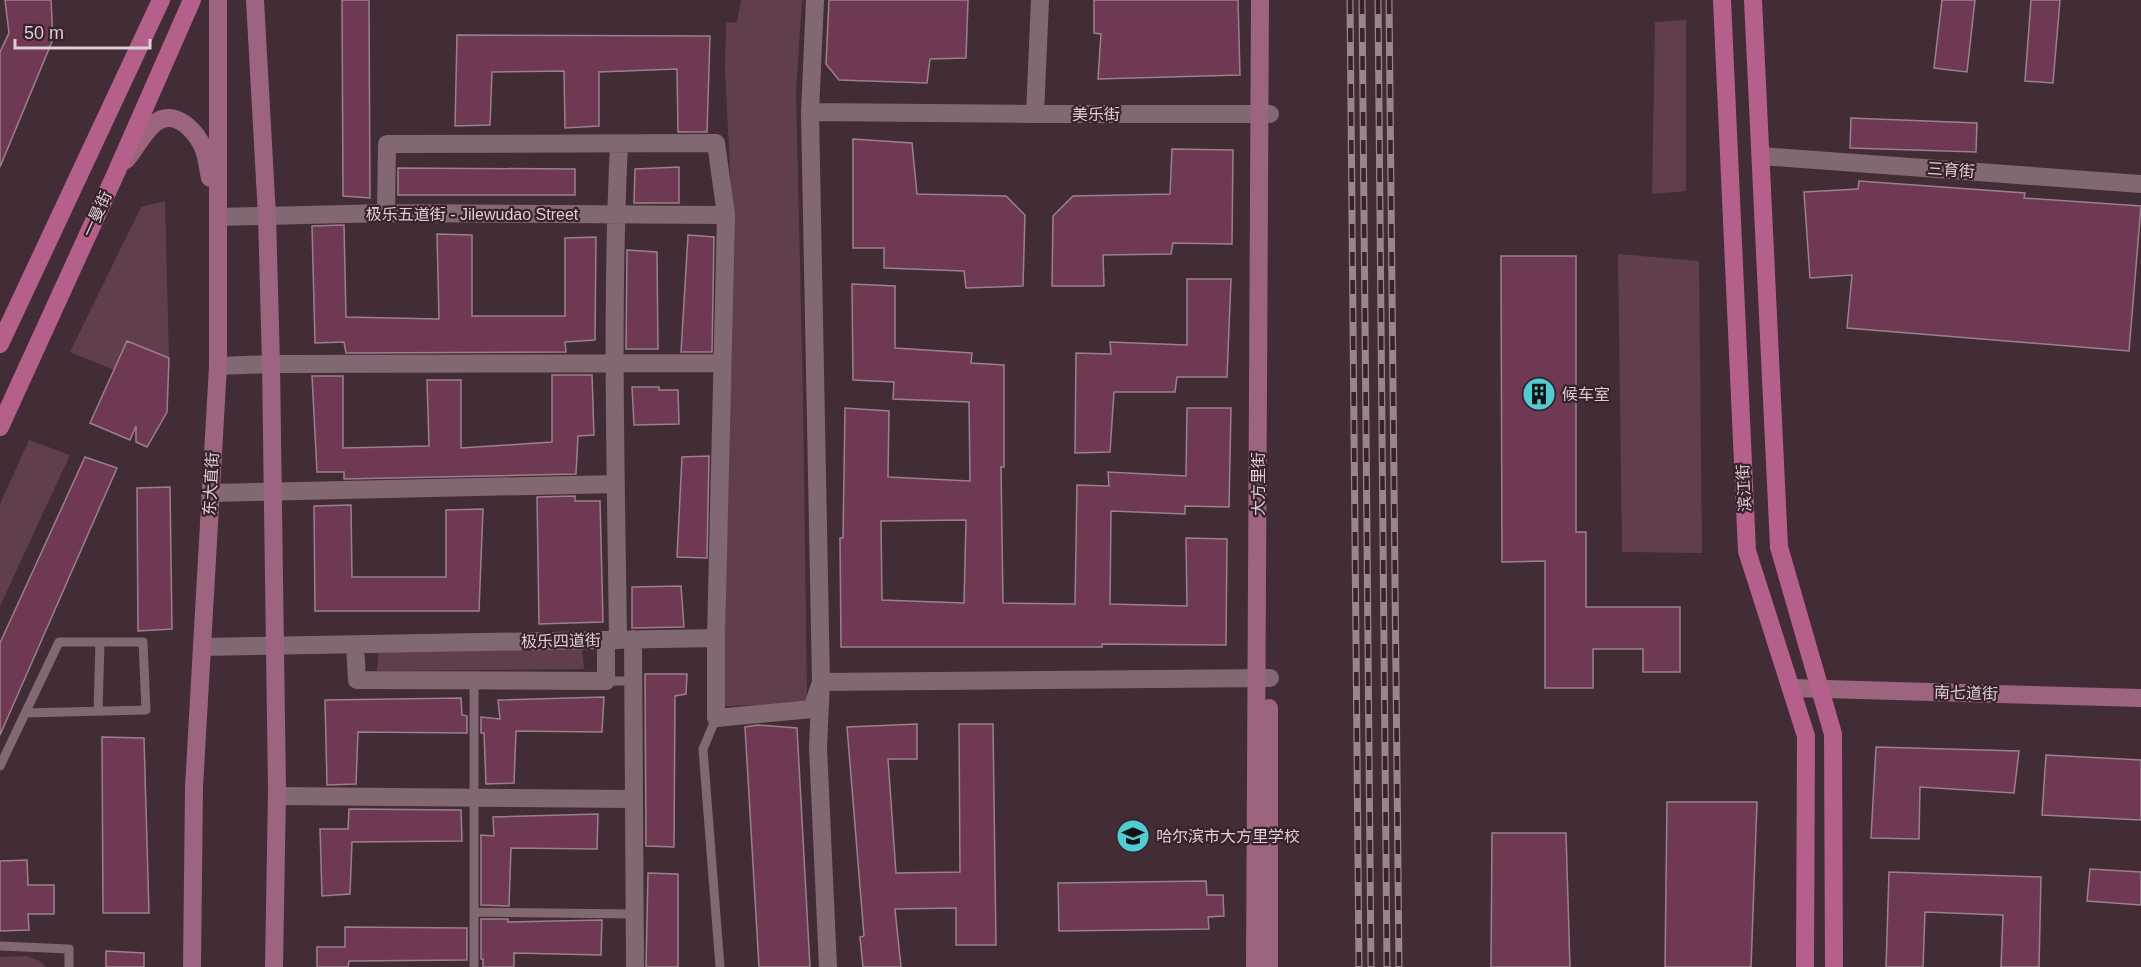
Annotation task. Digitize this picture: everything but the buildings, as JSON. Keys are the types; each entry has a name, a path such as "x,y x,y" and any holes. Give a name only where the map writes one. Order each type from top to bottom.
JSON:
{"main road":[{"path":"141,43 149,0"},
{"name":"一曼街","path":"0,344 161,0"},
{"name":"一曼街","path":"0,427 192,0"},
{"name":"东大直街","path":"192,967 194,787 218,366 218,0"},
{"path":"255,0 267,216 271,364 277,796 274,967"},
{"name":"大方里街","path":"1260,0 1265,114"},
{"name":"大方里街","path":"1255,967 1263,678 1265,114 1270,0"},
{"name":"滨江街","path":"1722,0 1747,551 1806,736 1805,967"},
{"name":"滨江街","path":"1753,0 1779,547 1833,734 1834,967"},
{"path":"116,173 153,124 161,119 178,120 194,133 203,148 218,217"},
{"name":"大方里街","path":"1263,678 1269,967"},
{"name":"南七道街","path":"1791,688 2141,698"}],"street":[{"path":"815,0 810,112 821,682 818,747 828,967"},
{"path":"1035,114 1040,0"},
{"name":"美乐街","path":"810,112 1265,114"},
{"path":"386,213 387,144 716,144 726,215 716,718 812,709 821,682"},
{"path":"619,144 615,215 614,363 619,640 633,681 635,967"},
{"name":"三育街","path":"1761,156 2141,184"},
{"name":"极乐五道街 - Jilewudao Street","path":"218,217 386,213 726,215"},
{"path":"218,366 722,363"},
{"path":"210,493 616,484"},
{"name":"极乐四道街","path":"202,647 716,638"},
{"path":"355,645 357,680 606,681 619,640"},
{"path":"821,682 1263,678"},
{"path":"277,796 634,799"}],"lane":[{"path":"0,766 25,713 59,642 142,642 146,710 25,713"},
{"path":"98,711 100,642"},
{"path":"474,681 474,967"},
{"path":"606,681 633,681"},
{"path":"716,718 703,749 720,967"},
{"path":"474,912 635,914"},
{"path":"0,946 69,949 69,967"}],"shaded area":[{"path":"741,0 802,0 796,92 807,704 724,706 732,209 725,70 726,23 737,22"},
{"path":"1686,20 1686,191 1652,194 1655,22"},
{"path":"165,201 169,358 127,341 114,370 70,352 141,207"},
{"path":"1618,254 1699,261 1702,553 1622,552"},
{"path":"29,440 70,455 0,606 0,504"},
{"path":"379,647 582,648 584,669 377,671"},
{"path":"27,956 42,962 46,967 0,967 0,957"}],"railway":[{"path":"1350,0 1359,967"},
{"path":"1362,0 1371,967"},
{"path":"1378,0 1387,967"},
{"path":"1389,0 1399,967"}],"place":[{"name":"候车室","path":"1539,394"},
{"name":"哈尔滨市大方里学校","path":"1133,836"}]}
